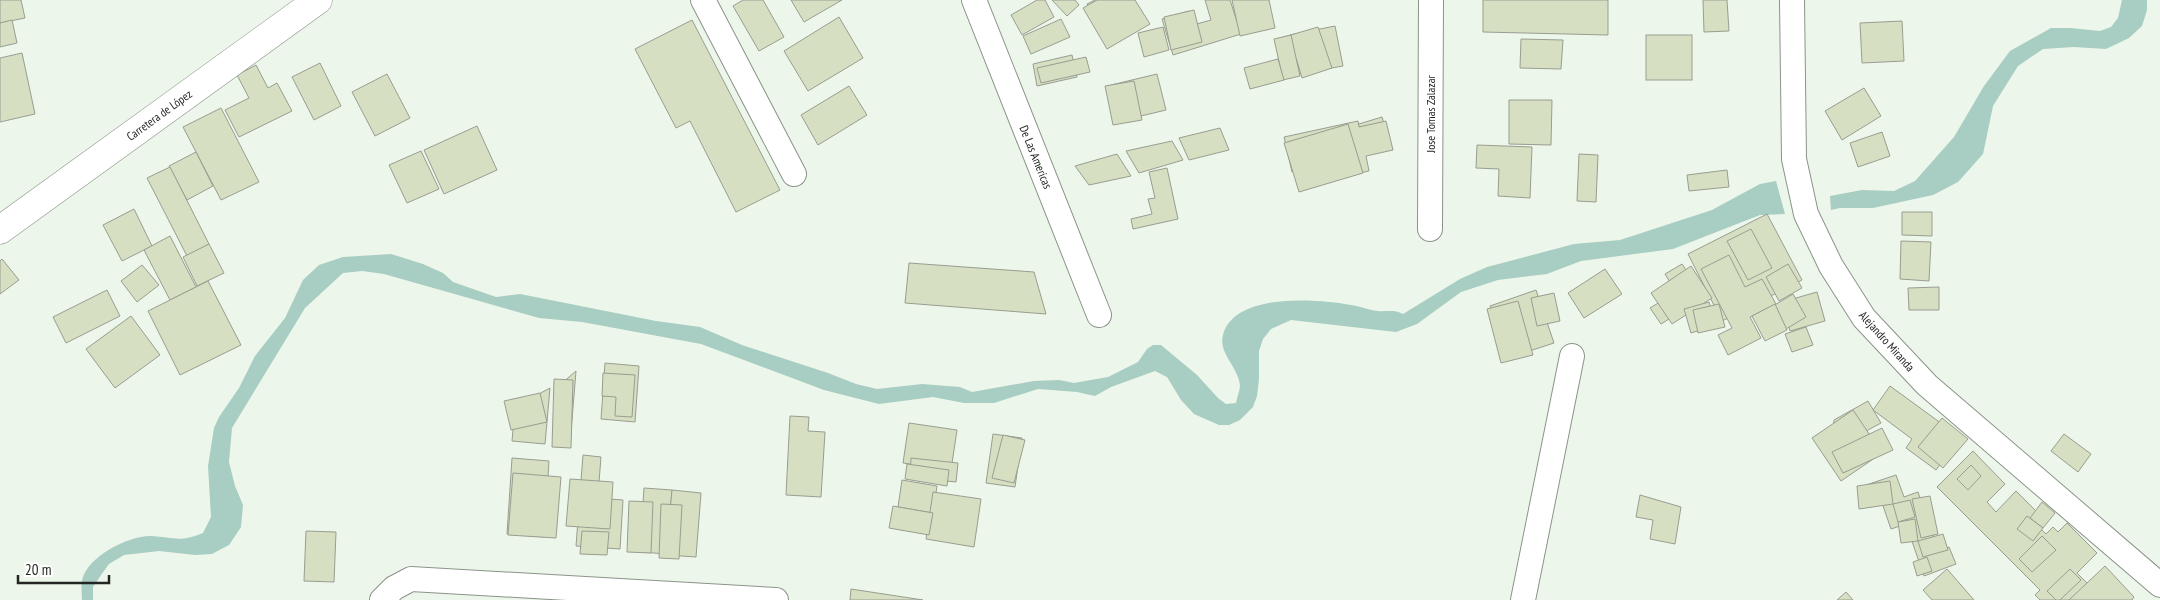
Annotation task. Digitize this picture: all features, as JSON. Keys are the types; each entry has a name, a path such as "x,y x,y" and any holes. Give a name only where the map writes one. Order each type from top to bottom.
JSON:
{"main road":[{"name":"Carretera de López","path":"0,230 318,0"}],"street":[{"path":"703,0 794,174"},
{"name":"De Las Americas","path":"974,0 1099,314"},
{"name":"Jose Tomas Zalazar","path":"1430,229 1431,0"},
{"name":"Alejandro Miranda","path":"1792,0 1794,160 1806,214 1835,273 1864,318 1927,385 2160,584"},
{"path":"1523,600 1572,356"},
{"path":"382,600 394,588 411,579 776,600"}],"water":[{"path":"2122,0 2147,0 2147,10 2142,26 2129,38 2106,49 2074,47 2043,49 2018,66 1993,106 1983,154 1958,182 1933,195 1873,208 1840,208 1831,210 1830,196 1862,190 1894,191 1915,181 1954,137 1984,86 2010,51 2051,28 2100,31 2111,27 2118,18"},
{"path":"1776,181 1785,214 1760,215 1673,249 1581,261 1547,274 1498,280 1461,292 1417,324 1396,332 1291,320 1271,329 1263,339 1259,351 1257,396 1253,407 1240,420 1229,425 1219,425 1194,414 1181,400 1167,377 1155,371 1111,387 1095,396 1077,392 1038,389 994,403 964,403 933,397 879,404 824,390 701,344 582,322 539,318 384,274 362,271 343,273 305,308 232,428 229,462 235,486 243,505 241,527 229,545 212,554 195,555 159,551 124,555 109,564 101,575 93,587 93,600 82,600 82,581 85,572 99,556 109,550 141,537 182,539 203,533 211,517 208,466 214,428 219,417 239,388 255,356 285,318 303,280 319,265 343,257 391,254 423,264 443,273 453,282 496,297 520,294 656,321 700,327 742,345 856,384 877,389 922,384 960,387 972,392 1034,381 1059,380 1074,383 1108,377 1138,362 1147,349 1153,345 1161,345 1197,375 1226,404 1236,403 1240,385 1236,372 1223,348 1223,335 1230,321 1243,311 1260,305 1279,302 1319,301 1381,311 1400,312 1403,314 1460,279 1487,267 1574,244 1620,240 1712,210 1760,184"}],"building":[{"path":"0,0 21,0 25,18 0,23"},
{"path":"743,0 763,0 784,37 759,51 733,6"},
{"path":"791,0 842,0 804,22"},
{"path":"1037,0 1045,0 1054,17 1022,35 1011,15"},
{"path":"1052,0 1075,0 1079,5 1067,16"},
{"path":"1095,0 1117,0 1132,26 1106,40 1087,4"},
{"path":"1097,0 1135,0 1150,24 1107,49 1083,8"},
{"path":"1205,0 1230,0 1241,34 1173,55 1162,19 1189,11 1193,25 1211,20"},
{"path":"1232,0 1269,0 1275,28 1240,36"},
{"path":"1483,0 1608,0 1608,35 1483,32"},
{"path":"1703,0 1727,0 1729,31 1704,32"},
{"path":"1194,10 1202,42 1171,50 1164,17"},
{"path":"839,17 863,58 808,91 784,51"},
{"path":"1061,19 1070,37 1031,54 1023,36"},
{"path":"12,20 17,43 0,47 0,23"},
{"path":"692,20 780,190 736,212 690,121 676,128 635,49"},
{"path":"1902,21 1904,61 1862,63 1860,23"},
{"path":"1335,26 1343,66 1298,74 1290,35"},
{"path":"1163,27 1169,50 1144,57 1138,33"},
{"path":"1318,27 1332,68 1302,78 1296,58 1284,61 1277,39"},
{"path":"1291,35 1300,76 1283,80 1274,39"},
{"path":"1646,35 1692,35 1692,80 1646,80"},
{"path":"1521,39 1563,40 1561,69 1520,68"},
{"path":"22,53 35,114 0,122 0,58"},
{"path":"1072,55 1077,77 1037,86 1033,64"},
{"path":"1086,57 1090,72 1041,83 1037,68"},
{"path":"1278,59 1284,80 1250,89 1244,68"},
{"path":"320,63 341,106 314,120 292,77"},
{"path":"256,65 268,88 277,83 292,111 239,137 225,110 249,98 237,75"},
{"path":"387,74 410,118 375,136 352,92"},
{"path":"1157,74 1166,110 1120,121 1111,85"},
{"path":"1134,81 1142,120 1113,125 1105,86"},
{"path":"849,86 867,115 818,145 801,115"},
{"path":"1864,88 1881,116 1842,140 1825,111"},
{"path":"1509,100 1552,100 1551,145 1509,144"},
{"path":"221,108 259,182 221,200 183,127"},
{"path":"1382,117 1390,143 1357,152 1349,127"},
{"path":"1358,121 1359,127 1386,121 1393,150 1366,156 1369,171 1315,183 1311,168 1292,172 1284,137"},
{"path":"1348,124 1363,173 1299,192 1284,143"},
{"path":"477,126 497,170 444,194 424,150"},
{"path":"1220,128 1229,150 1189,160 1179,138"},
{"path":"1882,132 1890,156 1858,167 1850,143"},
{"path":"1172,141 1183,160 1139,173 1126,151"},
{"path":"1477,145 1532,147 1530,198 1498,196 1499,169 1476,168"},
{"path":"421,151 439,189 407,203 389,165"},
{"path":"196,152 213,186 187,200 169,166"},
{"path":"1117,154 1131,176 1089,185 1075,166"},
{"path":"1579,154 1598,155 1596,202 1577,201"},
{"path":"170,167 209,244 187,256 147,178"},
{"path":"1167,168 1178,219 1133,229 1131,219 1152,214 1148,199 1155,198 1149,172"},
{"path":"1727,170 1729,187 1689,191 1687,175"},
{"path":"134,209 152,246 122,261 103,225"},
{"path":"1902,212 1932,212 1932,236 1902,235"},
{"path":"1767,214 1802,280 1722,321 1688,254"},
{"path":"1751,229 1772,268 1748,280 1727,241"},
{"path":"170,236 196,287 170,300 144,250"},
{"path":"1901,241 1931,242 1929,281 1900,279"},
{"path":"209,244 224,273 197,286 183,257"},
{"path":"1729,255 1745,287 1762,279 1776,304 1750,317 1761,338 1728,355 1718,335 1732,328 1701,269"},
{"path":"2,259 19,280 0,294 0,261"},
{"path":"909,263 1034,272 1046,314 905,303"},
{"path":"1682,264 1704,297 1661,324 1650,308 1676,292 1665,274"},
{"path":"1788,264 1802,288 1779,301 1766,277"},
{"path":"142,265 159,285 137,302 121,281"},
{"path":"1691,266 1712,298 1672,324 1651,293"},
{"path":"1605,269 1622,294 1584,318 1568,293"},
{"path":"208,281 241,345 180,375 148,311"},
{"path":"1939,287 1939,310 1909,310 1908,288"},
{"path":"107,290 120,316 66,343 53,317"},
{"path":"1536,290 1554,343 1508,358 1490,306"},
{"path":"1817,292 1825,321 1790,331 1782,302"},
{"path":"1554,293 1560,321 1537,326 1531,298"},
{"path":"1793,294 1806,317 1786,329 1773,306"},
{"path":"1518,301 1533,355 1501,363 1487,309"},
{"path":"1709,302 1716,325 1691,333 1684,309"},
{"path":"1719,304 1725,327 1698,333 1693,310"},
{"path":"1775,304 1787,330 1765,341 1752,316"},
{"path":"131,316 160,355 115,388 86,349"},
{"path":"1806,327 1813,345 1792,352 1785,334"},
{"path":"605,363 639,366 635,422 601,419"},
{"path":"576,371 570,444 555,443 561,384"},
{"path":"603,373 635,375 632,417 615,416 616,397 602,396"},
{"path":"554,379 573,380 571,448 552,447"},
{"path":"1890,386 1960,437 1936,470 1906,448 1912,439 1873,410"},
{"path":"550,388 545,444 512,441 515,407"},
{"path":"540,393 547,422 511,430 504,401"},
{"path":"1868,401 1881,423 1831,450 1834,420"},
{"path":"1853,410 1882,453 1841,481 1812,438"},
{"path":"790,416 809,417 808,431 825,432 821,497 786,495"},
{"path":"1942,418 1968,439 1943,468 1918,447"},
{"path":"909,423 957,430 951,470 903,463"},
{"path":"1882,428 1893,450 1843,473 1832,452"},
{"path":"993,434 1022,438 1015,487 986,483"},
{"path":"2064,434 2091,454 2078,472 2051,451"},
{"path":"1003,435 1025,440 1014,483 992,478"},
{"path":"1973,451 2005,484 1987,502 1996,512 2016,491 2042,517 2035,523 2046,534 2053,527 2058,532 2067,523 2097,553 2077,573 2096,592 2111,577 2131,596 2127,600 2040,600 2035,595 2040,590 1937,487"},
{"path":"583,455 601,457 599,482 611,483 610,499 623,500 620,549 576,546"},
{"path":"512,458 549,461 544,537 507,534"},
{"path":"911,458 958,463 956,482 910,477"},
{"path":"907,464 949,470 947,486 905,479"},
{"path":"1971,465 1981,476 1968,490 1957,479"},
{"path":"513,473 561,477 556,538 508,535"},
{"path":"1896,475 1904,497 1918,492 1939,551 1949,547 1956,564 1924,576 1906,524 1891,529 1881,500 1872,503 1866,485"},
{"path":"570,479 613,482 610,529 566,526"},
{"path":"902,480 937,486 933,513 898,507"},
{"path":"1890,481 1893,504 1859,509 1857,486"},
{"path":"644,488 672,490 667,554 640,552"},
{"path":"672,490 701,493 696,557 666,555"},
{"path":"933,492 981,499 974,547 926,539"},
{"path":"1640,495 1681,507 1675,544 1650,539 1653,520 1636,517"},
{"path":"1930,496 1938,534 1921,538 1912,499"},
{"path":"1910,500 1915,517 1898,522 1893,504"},
{"path":"629,501 653,502 651,553 627,552"},
{"path":"2042,502 2055,513 2043,528 2030,518"},
{"path":"661,504 682,505 679,559 659,558"},
{"path":"893,506 933,513 929,535 889,528"},
{"path":"2027,516 2043,528 2033,541 2017,529"},
{"path":"1915,519 1918,541 1901,543 1898,522"},
{"path":"306,531 336,532 334,582 304,581"},
{"path":"582,531 609,532 607,555 580,554"},
{"path":"1943,534 1948,550 1923,557 1918,541"},
{"path":"2042,536 2056,550 2032,572 2019,559"},
{"path":"1927,557 1932,571 1917,576 1913,562"},
{"path":"2105,566 2134,597 2132,600 2069,600"},
{"path":"1947,569 1974,600 1932,600 1923,590"},
{"path":"2070,569 2081,580 2060,600 2056,600 2047,591"},
{"path":"851,589 923,600 850,600"},
{"path":"1846,592 1853,600 1837,600"}]}
